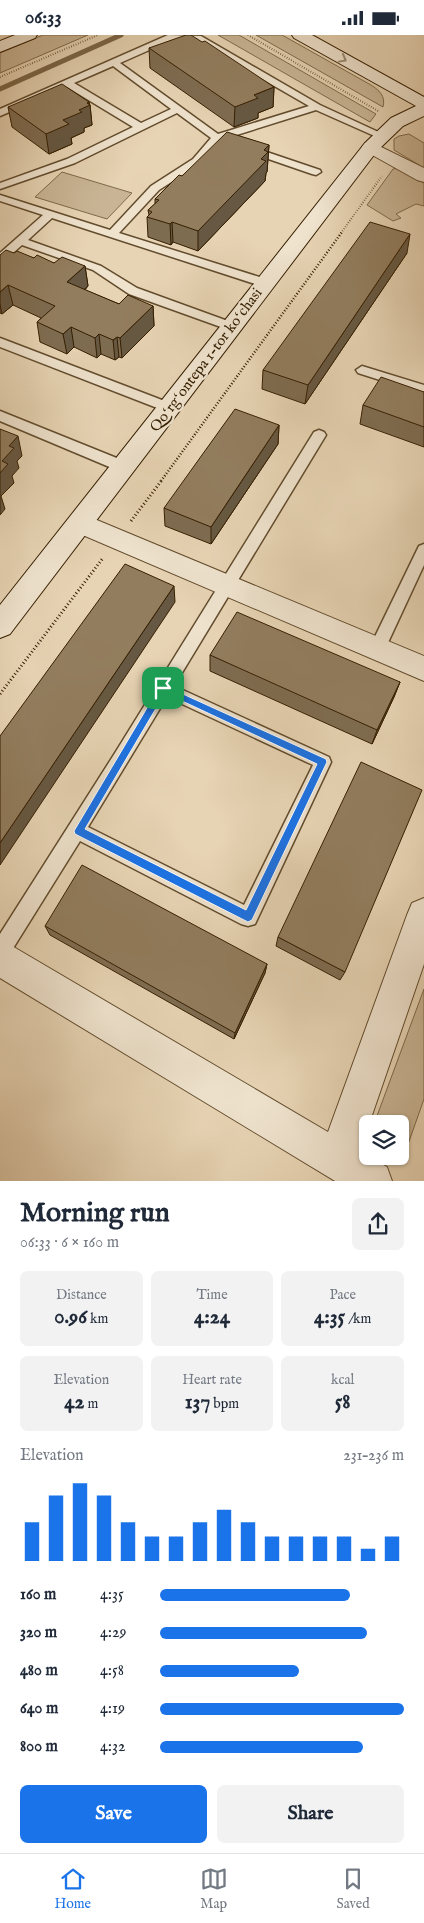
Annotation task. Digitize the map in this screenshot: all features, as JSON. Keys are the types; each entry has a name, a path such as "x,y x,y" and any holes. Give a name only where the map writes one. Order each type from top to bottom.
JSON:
{"street":[{"path":"0,47 28,35"},
{"path":"300,35 424,104"},
{"path":"329,35 424,87"},
{"name":"Qoʻrgʻontepa 1-tor koʻchasi","path":"0,626 265,283 383,135 424,109"},
{"path":"383,135 395,160 424,177"},
{"path":"80,523 424,669"},
{"path":"338,1158 424,915"},
{"path":"0,958 374,1181"}],"lane":[{"path":"0,113 170,37 187,36 198,38 317,107 383,135"},
{"path":"113,62 217,138 316,172"},
{"path":"67,83 139,126"},
{"path":"112,234 155,188 196,161 217,138 317,107"},
{"path":"0,186 71,161 177,109"},
{"path":"0,198 265,283"},
{"path":"0,259 50,214"},
{"path":"20,241 97,268 133,291 232,327"},
{"path":"2,346 170,408"},
{"path":"362,370 424,390"},
{"path":"0,416 124,467"},
{"path":"0,951 78,831 225,586 319,435"},
{"path":"377,649 424,550"},
{"path":"78,831 248,917 323,762 163,688"}],"path":[{"path":"0,77 98,35"},
{"path":"248,35 383,135"},
{"path":"0,693 223,398 395,160"}],"shaded area":[{"path":"43,35 88,35 0,73 0,53"},
{"path":"218,35 239,35 376,114 370,122"},
{"path":"256,35 282,35 371,85 381,94 384,100 383,107"},
{"path":"409,134 424,143 424,168 394,150 394,139"},
{"path":"398,168 424,183 424,206 416,204 396,214 401,218 393,221 367,205 393,169"},
{"path":"62,172 132,193 107,219 35,197"},
{"path":"424,989 424,1099 409,1141 409,1115 377,1115"}],"building":[{"path":"191,35 202,42 205,41 274,87 254,95 258,98 235,107 149,48"},
{"path":"62,84 89,102 87,103 90,105 79,110 82,112 63,120 69,124 46,134 8,107"},
{"path":"227,132 269,145 264,150 268,152 261,159 266,161 198,231 172,222 170,224 147,217 152,212 148,210 159,200 155,199 179,175 182,176"},
{"path":"370,222 410,234 308,385 263,370"},
{"path":"6,250 14,253 17,251 34,258 37,255 54,263 62,257 85,266 67,282 119,304 128,295 153,306 120,338 117,337 113,340 99,334 95,338 71,327 63,334 37,322 55,306 8,285 0,292 0,255"},
{"path":"381,377 424,392 424,427 363,405"},
{"path":"235,409 279,425 211,527 164,508"},
{"path":"0,429 18,436 9,446 14,448 2,461 8,464 0,473"},
{"path":"125,564 174,586 0,843 0,736"},
{"path":"237,612 400,682 377,730 210,655"},
{"path":"361,762 422,790 345,972 278,937"},
{"path":"82,865 267,964 235,1033 45,926"}],"waterway":[{"path":"0,89 121,35"}],"route":[{"path":"163,688 323,762 248,917 78,831 163,688"}]}
